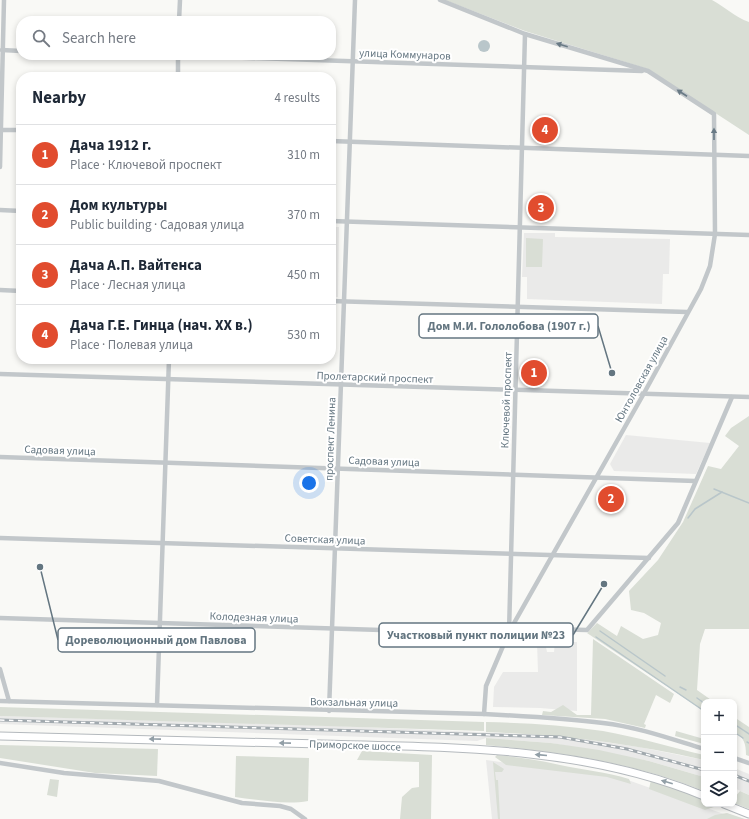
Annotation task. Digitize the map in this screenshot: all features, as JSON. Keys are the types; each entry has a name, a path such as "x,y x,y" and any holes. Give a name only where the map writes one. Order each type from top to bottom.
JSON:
{"main road":[{"name":"Приморское шоссе","path":"0,736 376,745 486,750 547,756 596,764 683,787 701,795"},
{"path":"732,807 749,814"}],"street":[{"path":"0,167 4,0"},
{"path":"179,16 180,0"},
{"name":"проспект Ленина","path":"329,711 355,0"},
{"path":"440,0 525,34 648,71"},
{"name":"Ключевой проспект","path":"484,714 486,686 509,630 525,34"},
{"path":"2,50 16,50"},
{"path":"178,60 178,72"},
{"name":"улица Коммунаров","path":"324,60 648,71"},
{"name":"Юнтоловская улица","path":"509,630 643,395 687,312 701,289 710,266 715,234 714,114 648,71"},
{"path":"0,130 16,130"},
{"path":"336,141 749,156"},
{"path":"0,210 16,211"},
{"path":"336,222 749,235"},
{"path":"0,290 16,291"},
{"path":"336,301 687,312"},
{"path":"157,705 168,364"},
{"name":"Пролетарский проспект","path":"0,374 643,395 749,397"},
{"path":"649,558 678,523 695,480 732,397"},
{"name":"Садовая улица","path":"0,457 695,480"},
{"name":"Советская улица","path":"0,538 649,558"},
{"name":"Колодезная улица","path":"0,618 332,628 587,630 649,558"},
{"path":"0,669 8,701"},
{"name":"Вокзальная улица","path":"0,701 484,714 604,723 654,734 701,748"},
{"path":"737,759 749,763"},
{"path":"0,763 64,773 159,781 242,804 280,806 291,809 305,819"}],"shaded area":[{"path":"445,0 712,0 749,22 749,135 648,69 525,31"},
{"path":"484,40 488,42 490,46 488,50 484,52 480,50 478,46 480,42"},
{"path":"336,227 339,227 338,297 336,297"},
{"path":"524,233 555,233 555,237 670,239 669,274 663,274 662,304 527,299 527,277 522,277"},
{"path":"526,238 543,239 542,267 526,267"},
{"path":"749,416 749,629 705,629 700,644 697,690 710,699 701,699 701,709 587,633 597,623 617,636 621,626 643,639 658,635 661,623 644,613 631,610 629,591 658,560 683,522 708,466 721,469 739,446 725,436 731,428"},
{"path":"626,435 710,443 696,474 614,471 610,464"},
{"path":"593,639 674,694 670,703 656,695 644,724 646,725 645,728 605,719 542,715 543,711 551,712 563,705 577,715 591,715"},
{"path":"537,642 545,642 547,652 554,652 555,642 577,642 577,711 540,708 493,707 494,687 503,672 538,672"},
{"path":"0,707 484,722 484,731 0,716"},
{"path":"0,716 339,726 564,736 639,747 701,759 701,776 649,761 551,743 486,738 477,741 0,724"},
{"path":"737,719 749,727 749,756 746,755 746,747 737,734"},
{"path":"486,722 574,727 641,739 701,754 701,759 622,744 541,735 486,732"},
{"path":"676,731 701,738 701,743 675,736"},
{"path":"486,738 551,743 599,750 649,761 701,776 701,790 650,773 597,760 543,751 486,745"},
{"path":"0,745 158,749 157,776 95,773 0,758"},
{"path":"362,751 432,755 431,819 400,819 402,797 412,788 419,787 419,762 357,760"},
{"path":"497,755 536,760 612,775 629,779 631,784 607,777 506,765 495,757"},
{"path":"236,756 309,758 308,801 262,801 235,797"},
{"path":"486,760 625,779 738,819 492,819"},
{"path":"493,762 504,769 502,772 495,772 496,780 498,780 500,819 498,819"},
{"path":"737,769 749,774 749,795 737,789"},
{"path":"50,779 59,780 57,797 47,795"},
{"path":"651,780 701,798 701,807 714,807 705,810 649,789"},
{"path":"740,791 749,795 749,809 737,804 737,794"},
{"path":"727,813 745,819 707,819 715,815"}],"waterway":[{"path":"714,489 749,503"},
{"path":"688,518 695,509 722,492"},
{"path":"600,631 665,676"},
{"path":"596,637 701,709"},
{"path":"680,687 686,690"},
{"path":"697,698 701,701"},
{"path":"737,726 749,734"},
{"path":"737,734 743,738"}],"railway":[{"path":"0,720 560,737 627,749 701,769"},
{"path":"737,776 749,781"}],"place":[{"name":"Дача Г.Е. Гинца (нач. XX в.)","path":"545,130"},
{"name":"Дача А.П. Вайтенса","path":"541,208"},
{"name":"Дача 1912 г.","path":"534,373"},
{"name":"Дом М.И. Гололобова (1907 г.)","path":"612,373"},
{"name":"Дом культуры","path":"611,499"},
{"name":"Дореволюционный дом Павлова","path":"40,567"},
{"name":"Участковый пункт полиции №23","path":"604,584"}]}
